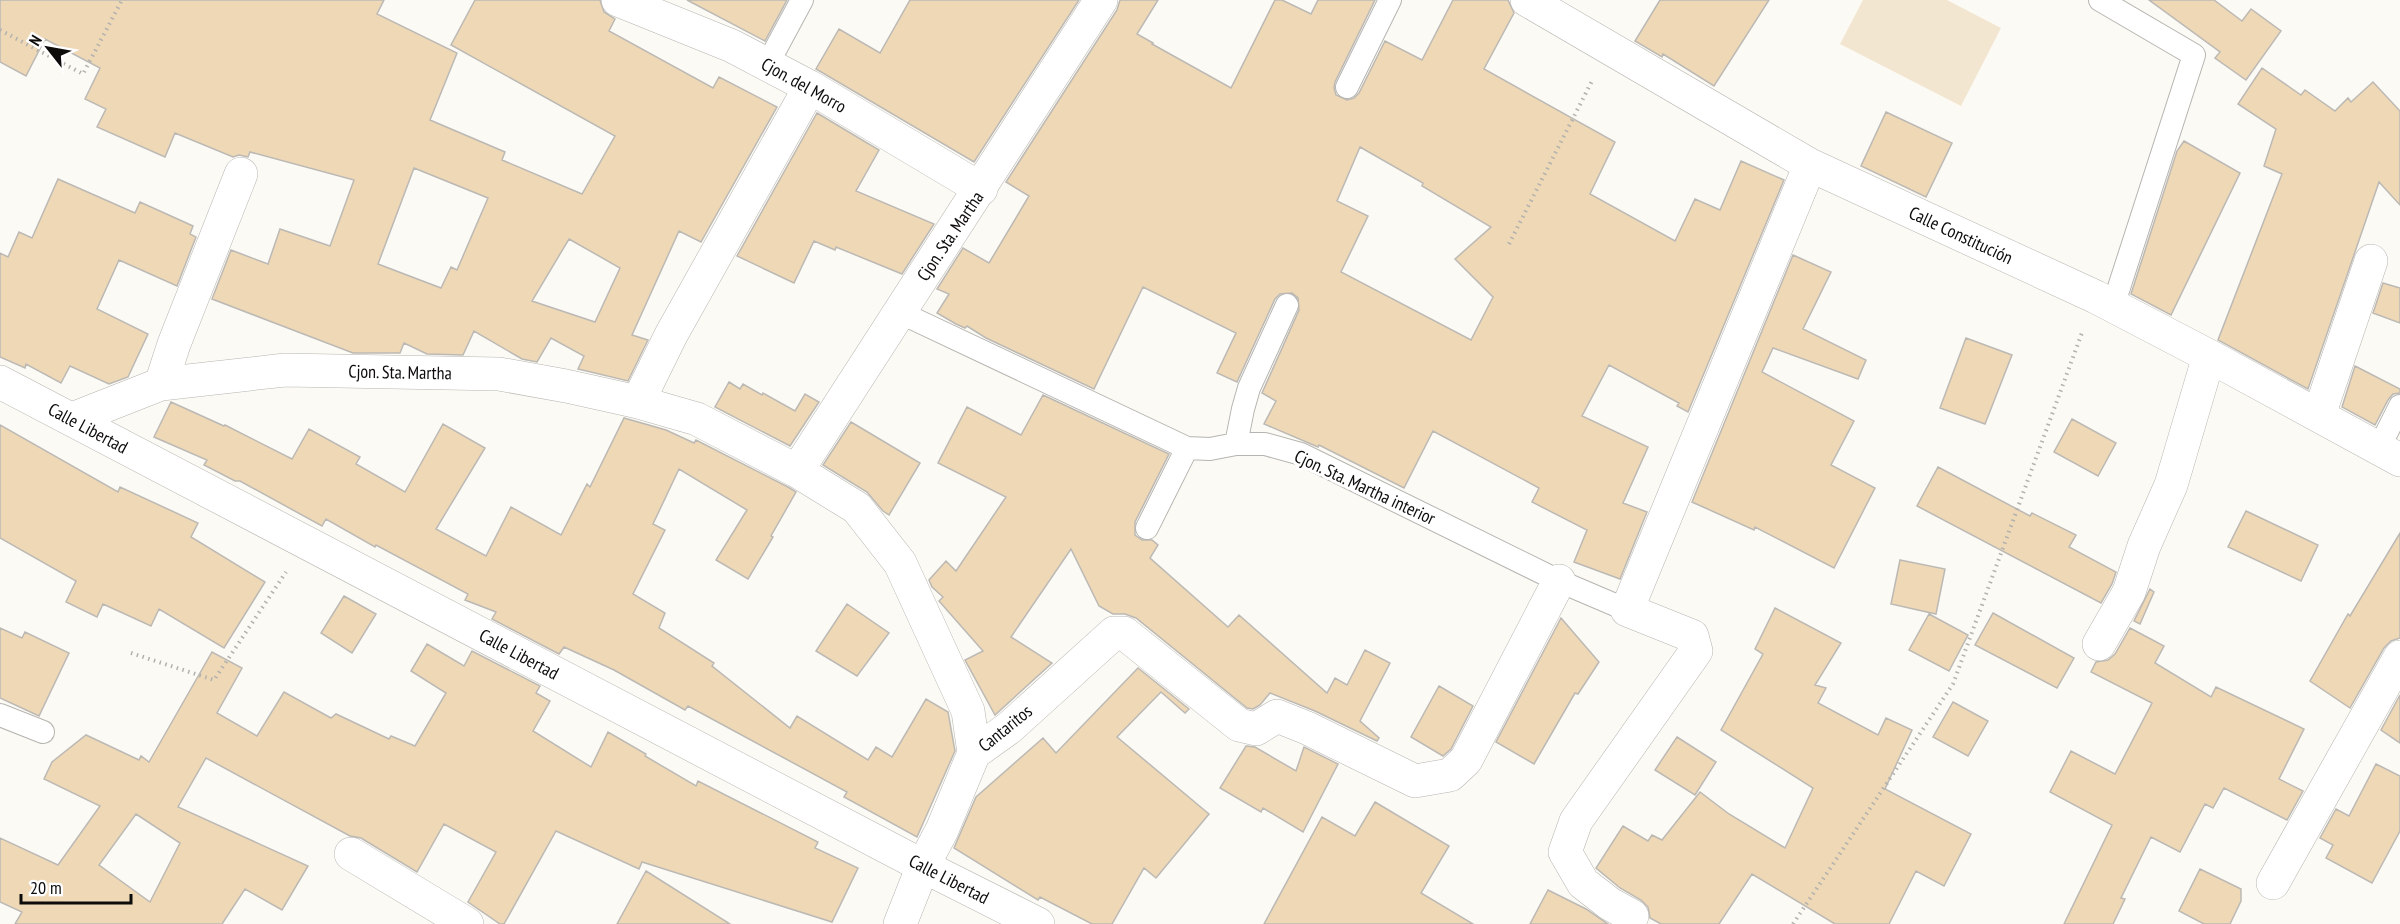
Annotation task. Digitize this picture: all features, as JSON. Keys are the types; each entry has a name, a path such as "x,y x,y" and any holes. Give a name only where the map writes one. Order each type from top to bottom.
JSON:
{"street":[{"name":"Cjon. del Morro","path":"618,0 732,46 767,64 810,87 981,189"},
{"name":"Cjon. Sta. Martha","path":"797,471 1101,0"},
{"name":"Calle Constitución","path":"1527,0 1810,165 2104,302 2390,454"},
{"path":"638,402 671,335 810,87"},
{"path":"1632,916 1610,904 1583,883 1565,852 1576,821 1696,651 1692,636 1627,610 1810,165"},
{"path":"161,384 174,344 241,174"},
{"path":"2319,415 2371,261"},
{"path":"2099,644 2129,592 2144,546 2171,485 2209,356"},
{"name":"Cjon. Sta. Martha","path":"72,419 161,384 285,370 500,374 638,402 697,419 797,471 857,508 900,563 968,711 974,753"},
{"name":"Calle Libertad","path":"0,382 923,866 1038,924"},
{"name":"Cantaritos","path":"900,924 923,866 942,830 974,753 1008,728 1113,633 1124,633 1239,725 1256,729 1277,716 1307,728 1415,781 1450,775 1466,760 1559,581"},
{"path":"2273,883 2400,657"},
{"path":"351,854 467,924"}],"lane":[{"path":"767,64 802,0"},
{"path":"1347,87 1390,0"},
{"path":"2100,0 2194,55 2104,302"},
{"path":"1236,444 1249,388 1287,305"},
{"name":"Cjon. Sta. Martha interior","path":"899,312 1187,448 1210,449 1236,444 1265,444 1301,454 1559,581 1627,610"},
{"path":"2390,454 2400,406"},
{"path":"1147,528 1187,448"},
{"path":"0,715 43,732"}],"path":[{"path":"0,30 83,74 122,0"},
{"path":"1509,244 1608,48"},
{"path":"1793,924 1953,684 2104,302"},
{"path":"131,652 214,680 306,542"}],"shaded area":[{"path":"1863,0 1947,0 2001,28 1961,106 1840,44"}],"building":[{"path":"0,0 384,0 377,14 457,53 430,120 505,152 502,160 582,194 615,136 451,45 475,0 600,0 604,12 615,19 609,31 713,88 719,77 777,107 701,242 679,231 632,335 648,340 628,381 578,369 584,356 551,338 537,362 522,359 474,331 463,355 427,354 404,343 400,353 353,353 212,299 231,250 268,264 280,229 330,246 354,180 250,152 248,157 239,155 233,157 175,133 165,157 97,127 106,109 85,99 100,68 45,39 26,76 0,62","holes":["414,168 488,198 457,270 451,267 441,288 378,264","569,239 620,268 595,322 532,301"]},
{"path":"687,0 787,0 765,41"},
{"path":"910,0 1079,0 974,162 816,69 839,29 880,53"},
{"path":"1120,0 1158,0 1137,34 1231,88 1275,0 1282,0 1311,14 1318,0 1375,0 1335,82 1336,95 1347,100 1359,93 1385,41 1422,60 1453,0 1508,0 1514,13 1484,69 1615,142 1590,194 1675,241 1695,199 1720,210 1741,161 1784,180 1688,412 1677,406 1679,403 1609,365 1582,416 1648,447 1623,503 1647,512 1620,579 1574,562 1587,530 1532,502 1539,488 1433,431 1404,488 1319,445 1318,447 1264,424 1276,401 1262,393 1299,310 1298,298 1292,293 1280,294 1275,299 1237,382 1217,373 1236,333 1143,287 1094,389 937,313 949,294 937,289 963,248 989,263 1029,196 1006,182 1117,10","holes":["1360,147 1423,183 1422,186 1491,227 1455,259 1493,297 1471,340 1341,272 1368,216 1337,201"]},
{"path":"1660,0 1769,0 1714,86 1663,54 1662,57 1635,41"},
{"path":"2149,0 2214,0 2242,21 2251,9 2281,31 2246,80 2215,58 2220,52"},
{"path":"2262,68 2301,95 2305,90 2335,111 2348,98 2351,102 2373,82 2400,111 2400,205 2379,182 2308,389 2218,340 2282,174 2264,166 2276,129 2238,104"},
{"path":"1886,112 1952,143 1926,197 1861,166"},
{"path":"817,113 879,150 856,191 934,224 902,274 836,247 835,250 814,241 794,283 737,256"},
{"path":"2184,141 2240,173 2171,315 2131,294 2177,151"},
{"path":"58,179 135,213 140,202 193,226 190,234 196,237 177,286 119,260 97,309 148,334 128,377 109,384 70,366 61,383 26,364 25,368 0,357 0,253 8,257 19,232 32,238"},
{"path":"1793,255 1831,272 1803,329 1866,360 1858,379 1773,348 1762,372 1854,421 1831,465 1875,488 1834,568 1755,527 1754,530 1692,502"},
{"path":"2383,283 2400,288 2400,323 2373,313"},
{"path":"1966,338 2012,355 1985,424 1940,408"},
{"path":"2355,366 2400,389 2400,393 2393,394 2388,400 2375,425 2342,407"},
{"path":"729,382 740,389 743,384 795,411 805,394 819,402 790,446 715,407"},
{"path":"1043,395 1169,454 1135,522 1135,535 1142,540 1152,540 1158,545 1150,558 1228,627 1239,615 1327,693 1335,678 1347,685 1365,650 1390,663 1360,721 1379,738 1377,741 1315,711 1270,693 1260,705 1253,709 1247,708 1136,618 1125,614 1113,614 1099,606 1071,549 1011,637 1052,663 995,715 965,660 983,651 939,601 943,597 932,587 929,580 946,561 956,571 1006,497 938,463 967,407 1021,435"},
{"path":"171,402 225,425 292,459 309,429 360,457 356,464 405,492 443,424 485,448 436,529 486,556 511,507 561,535 587,484 590,487 624,418 666,430 694,443 696,440 788,487 796,492 748,579 716,560 747,510 679,469 653,524 665,530 633,594 665,613 659,628 714,663 712,666 790,728 797,716 868,760 876,747 892,757 926,699 948,712 955,751 917,837 844,797 847,792 688,706 685,710 614,670 564,647 559,654 492,619 496,612 465,600 468,594 376,545 375,547 326,519 322,526 240,481 235,481 204,465 207,460 154,437"},
{"path":"2072,419 2116,443 2098,476 2054,452"},
{"path":"851,422 920,463 889,515 867,492 823,465"},
{"path":"0,425 118,492 120,487 198,523 191,537 265,582 224,648 159,609 151,626 103,604 97,617 66,602 76,581 0,538"},
{"path":"1938,467 2030,516 2032,513 2076,535 2069,547 2116,572 2101,603 1917,506"},
{"path":"2246,511 2318,545 2301,581 2228,547"},
{"path":"2400,533 2400,638 2391,641 2384,648 2350,708 2310,681 2348,614 2350,616"},
{"path":"1900,560 1945,569 1936,614 1891,604"},
{"path":"2150,589 2154,592 2140,624 2134,621"},
{"path":"344,596 376,614 352,653 321,633"},
{"path":"847,604 889,633 857,676 816,651"},
{"path":"1775,608 1841,643 1815,685 1826,688 1818,703 1878,735 1886,718 1912,730 1885,789 1971,834 1944,886 1916,871 1889,924 1835,924 1752,874 1719,924 1661,924 1650,918 1648,907 1641,900 1620,888 1596,868 1623,826 1648,841 1652,835 1662,840 1700,792 1729,814 1785,848 1813,788 1721,730 1763,654 1755,649"},
{"path":"1993,613 2074,658 2057,688 1975,645"},
{"path":"1929,614 1968,635 1949,671 1909,650"},
{"path":"1561,618 1599,662 1578,694 1575,693 1534,764 1496,742"},
{"path":"0,628 22,638 25,632 69,653 39,716 0,698"},
{"path":"2130,628 2164,646 2155,663 2211,697 2216,687 2304,729 2279,779 2303,791 2287,820 2224,788 2213,808 2205,804 2180,852 2151,837 2121,898 2125,899 2113,924 2064,924 2112,825 2050,792 2071,751 2115,774 2152,703 2091,672 2096,662 2108,660 2115,654"},
{"path":"427,644 464,666 472,651 540,686 536,693 550,701 533,731 591,767 608,732 696,786 698,781 818,842 815,848 858,868 832,922 642,862 639,869 556,831 504,924 500,924 468,902 496,852 444,824 417,872 361,838 350,836 206,758 178,807 308,866 282,910 245,889 222,924 15,924 22,912 0,902 0,838 58,865 100,806 44,779 52,762 86,735 139,760 141,756 149,762 212,652 242,668 217,713 257,736 284,692 331,718 336,714 389,739 391,736 415,746 446,693 411,671","holes":["136,814 180,843 150,902 99,865"]},
{"path":"1138,668 1189,709 1185,713 1161,692 1117,737 1209,814 1156,878 1144,868 1112,924 1092,924 1040,897 1038,900 954,848 976,797 1043,738 1056,753"},
{"path":"1439,686 1473,706 1451,749 1443,756 1411,737"},
{"path":"2400,695 2400,743 2381,730"},
{"path":"1953,702 1988,721 1968,756 1933,737"},
{"path":"1677,737 1716,762 1695,795 1655,770"},
{"path":"1246,746 1255,747 1296,771 1304,747 1338,764 1303,832 1263,808 1261,812 1220,788"},
{"path":"2376,764 2400,776 2400,831 2372,883 2326,858 2333,845 2320,838 2336,809 2349,816"},
{"path":"1375,802 1449,846 1421,893 1473,924 1264,924 1322,817 1355,836"},
{"path":"2200,869 2241,889 2241,901 2230,924 2204,924 2179,911"},
{"path":"646,871 730,924 617,924"},
{"path":"1548,890 1586,909 1608,924 1530,924"}]}
